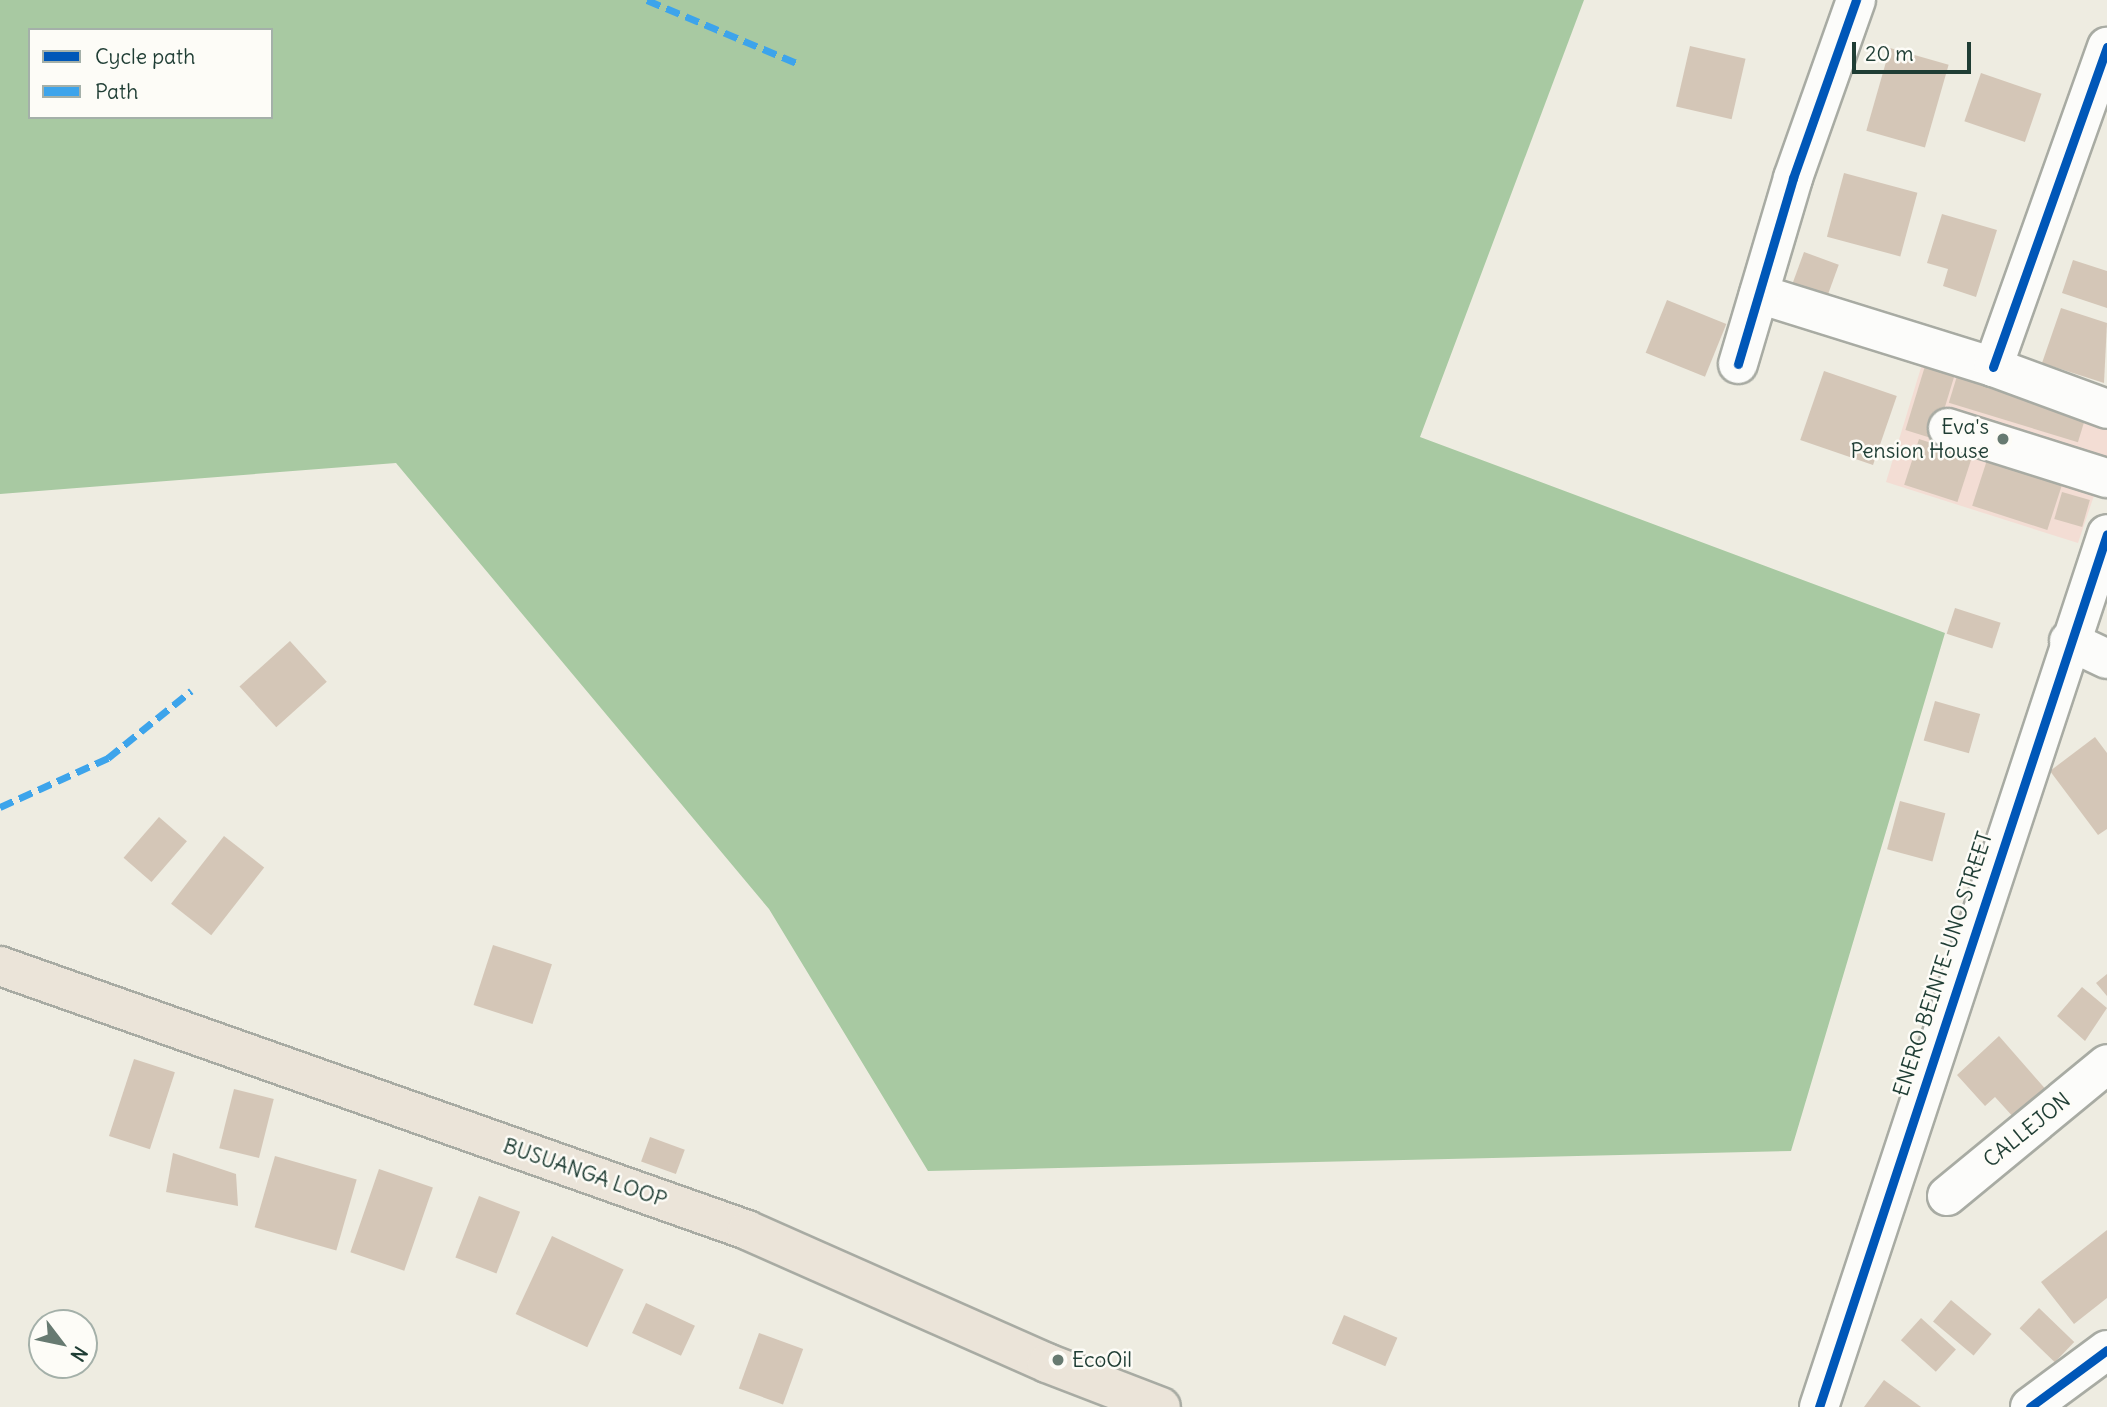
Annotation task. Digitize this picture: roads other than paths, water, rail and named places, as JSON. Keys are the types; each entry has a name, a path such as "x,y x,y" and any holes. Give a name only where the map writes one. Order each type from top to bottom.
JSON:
{"main road":[{"name":"BUSUANGA LOOP","path":"0,966 747,1230 1047,1363 1161,1407"}],"street":[{"path":"1738,364 1793,178 1856,0"},
{"path":"1993,367 2107,47"},
{"path":"1759,294 1993,367 2107,409"},
{"path":"1948,428 2107,478"},
{"name":"ENERO BEINTE-UNO STREET","path":"1819,1407 2068,641 2107,534"},
{"path":"2068,641 2107,659"},
{"name":"CALLEJON","path":"1947,1196 2107,1065"},
{"path":"2031,1407 2107,1350"}],"place":[{"name":"Eva's Pension House","path":"2003,439"},
{"name":"EcoOil","path":"1058,1360"}]}
